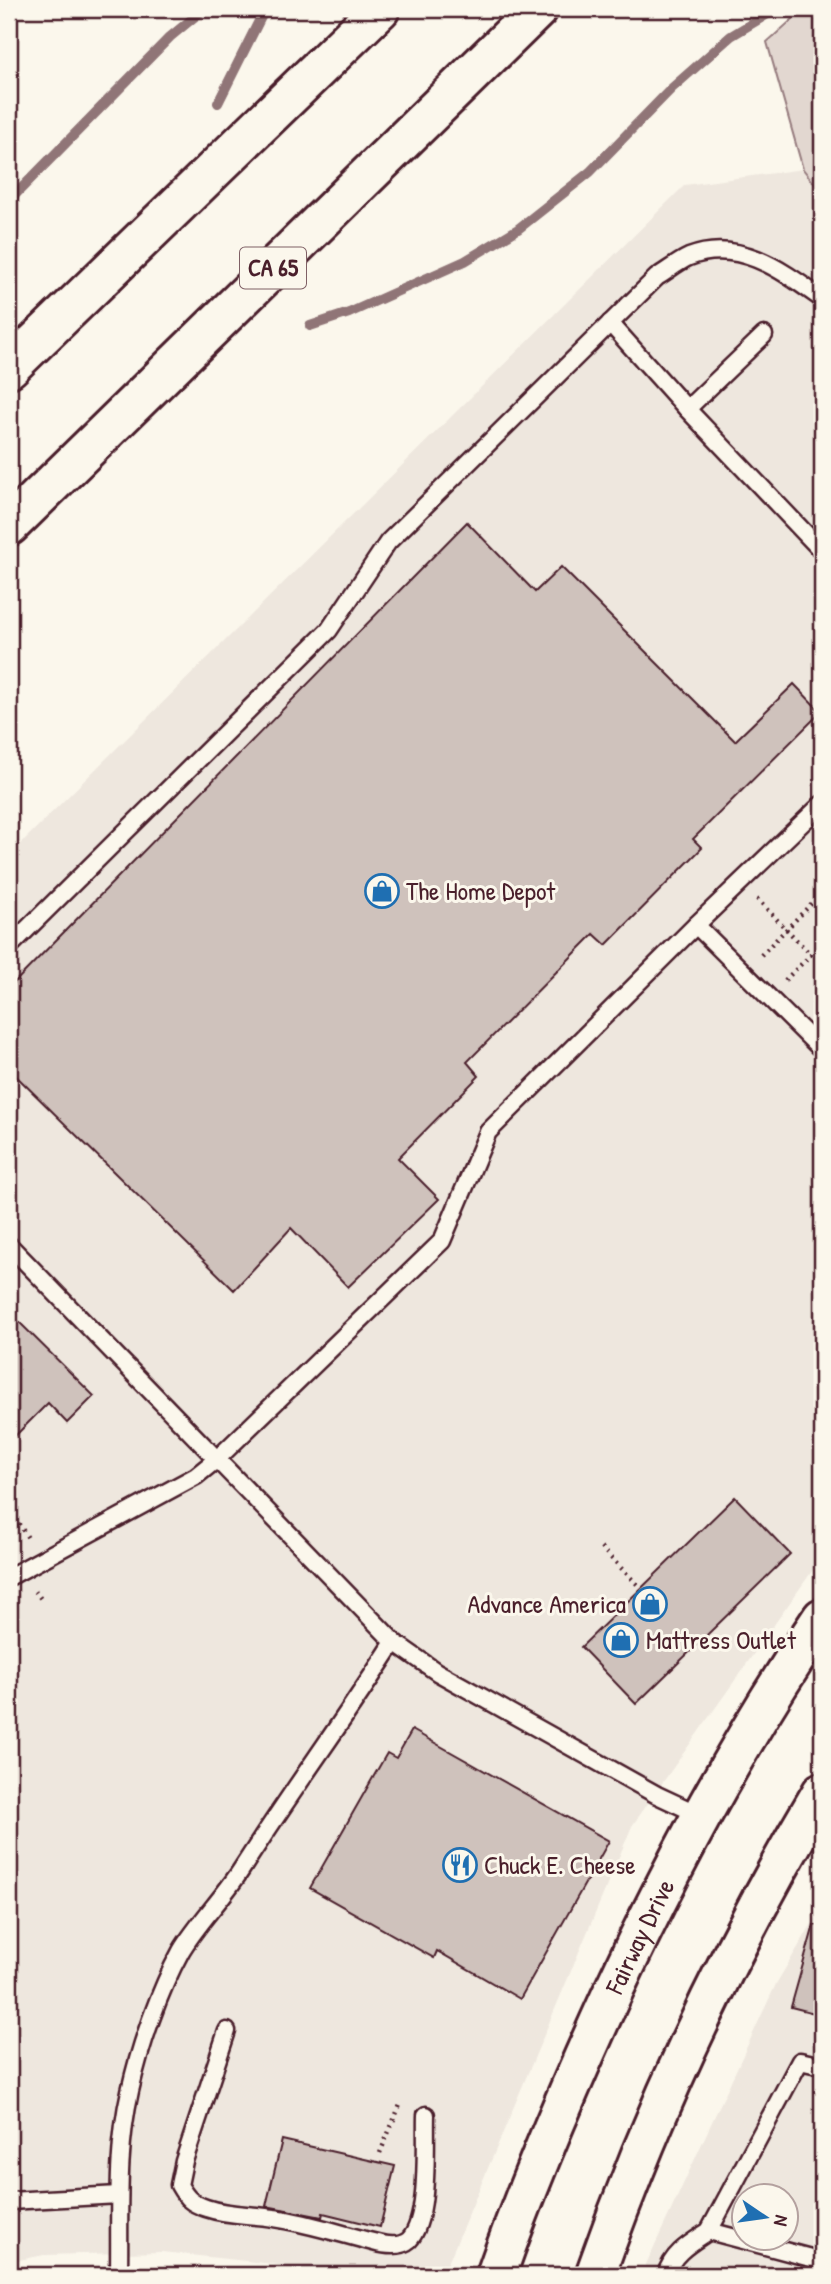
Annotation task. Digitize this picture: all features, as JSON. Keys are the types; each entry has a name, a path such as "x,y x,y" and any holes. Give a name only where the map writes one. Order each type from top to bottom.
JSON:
{"main road":[{"path":"9,368 380,9"},
{"name":"CA 65","path":"9,526 538,9"},
{"name":"Fairway Drive","path":"496,2275 544,2148 656,1900 700,1815 788,1667 822,1618"},
{"path":"595,2275 639,2157 721,1975 822,1794"}],"lane":[{"path":"9,947 329,630 388,542 657,277 690,257 715,252 738,253 783,271 822,299"},
{"path":"610,323 687,409 822,551"},
{"path":"687,409 764,335"},
{"path":"9,1577 196,1476 217,1458 442,1241 488,1132 822,804"},
{"path":"696,925 822,1050"},
{"path":"9,1245 394,1642 437,1672 657,1795 700,1815"},
{"path":"119,2275 118,2195 121,2149 130,2091 158,2003 181,1951 240,1872 269,1823 352,1709 394,1642"},
{"path":"227,2031 184,2161 179,2185 187,2199 205,2208 227,2214 274,2218 378,2243 397,2245 407,2242 414,2233 425,2192 426,2115"},
{"path":"666,2275 670,2262 688,2244 709,2231 800,2061 822,2066"},
{"path":"9,2201 118,2195"},
{"path":"709,2231 822,2261"}],"path":[{"path":"741,882 822,966"},
{"path":"743,973 822,893"},
{"path":"768,997 822,944"},
{"path":"601,1548 638,1586"},
{"path":"380,2153 401,2104"}],"shaded area":[{"path":"804,9 822,9 822,193 803,169 767,42"},
{"path":"803,169 822,193 822,1557 632,1826 443,2275 321,2275 273,2264 162,2252 44,2255 9,2262 9,855 685,185"},
{"path":"822,1907 822,2275 641,2275 776,1984"}],"building":[{"name":"The Home Depot","path":"467,522 535,592 561,567 735,741 794,684 821,712 693,839 702,848 606,945 594,934 467,1062 479,1076 398,1158 439,1199 348,1287 291,1228 234,1290 9,1069 9,988"},
{"path":"9,1312 94,1396 67,1423 48,1403 9,1442"},
{"path":"735,1497 790,1554 636,1704 581,1647"},
{"name":"Chuck E. Cheese","path":"412,1730 609,1841 520,1999 437,1951 434,1958 310,1888 387,1753 396,1758"},
{"path":"814,1925 822,1926 822,2015 791,2007"},
{"path":"282,2140 395,2166 380,2227 323,2213 322,2217 266,2206"}],"waterway":[{"path":"9,201 170,37 204,9"},
{"path":"218,103 265,9"},
{"path":"310,326 349,313 465,261 518,229 590,172 672,88 731,36 776,9"}],"place":[{"name":"The Home Depot","path":"382,891"},
{"name":"Advance America","path":"650,1604"},
{"name":"Mattress Outlet","path":"621,1640"},
{"name":"Chuck E. Cheese","path":"460,1865"}]}
